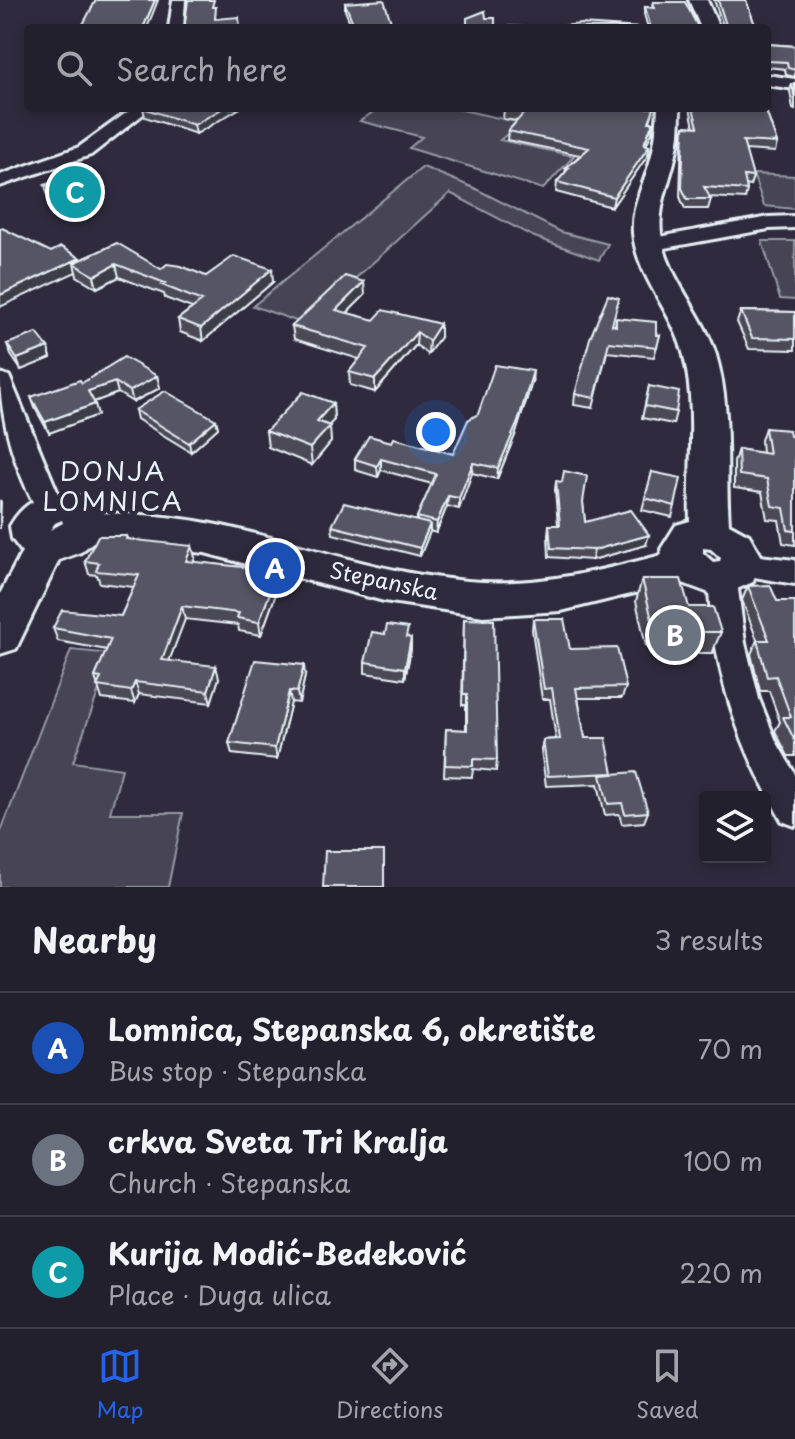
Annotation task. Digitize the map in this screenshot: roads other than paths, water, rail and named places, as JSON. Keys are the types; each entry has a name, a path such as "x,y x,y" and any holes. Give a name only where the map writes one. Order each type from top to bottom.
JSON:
{"street":[{"path":"176,24 179,0"},
{"path":"698,0 708,24"},
{"path":"771,81 795,84"},
{"path":"0,181 85,151 138,112"},
{"path":"669,112 665,153 648,201 648,245 693,332 706,385 715,560 732,667 746,715 766,760 795,808"},
{"path":"648,245 769,223 795,222"},
{"path":"0,381 34,477 59,527 0,636"},
{"name":"Stepanska","path":"59,527 148,529 186,535 386,585 485,599 529,598 592,590 715,560"},
{"path":"715,560 795,572"}],"place":[{"name":"Kurija Modić-Bedeković","path":"75,192"},
{"name":"Lomnica, Stepanska 6, okretište","path":"275,568"},
{"name":"crkva Sveta Tri Kralja","path":"675,635"}],"district":[{"name":"DONJA LOMNICA","path":"113,487"}]}
